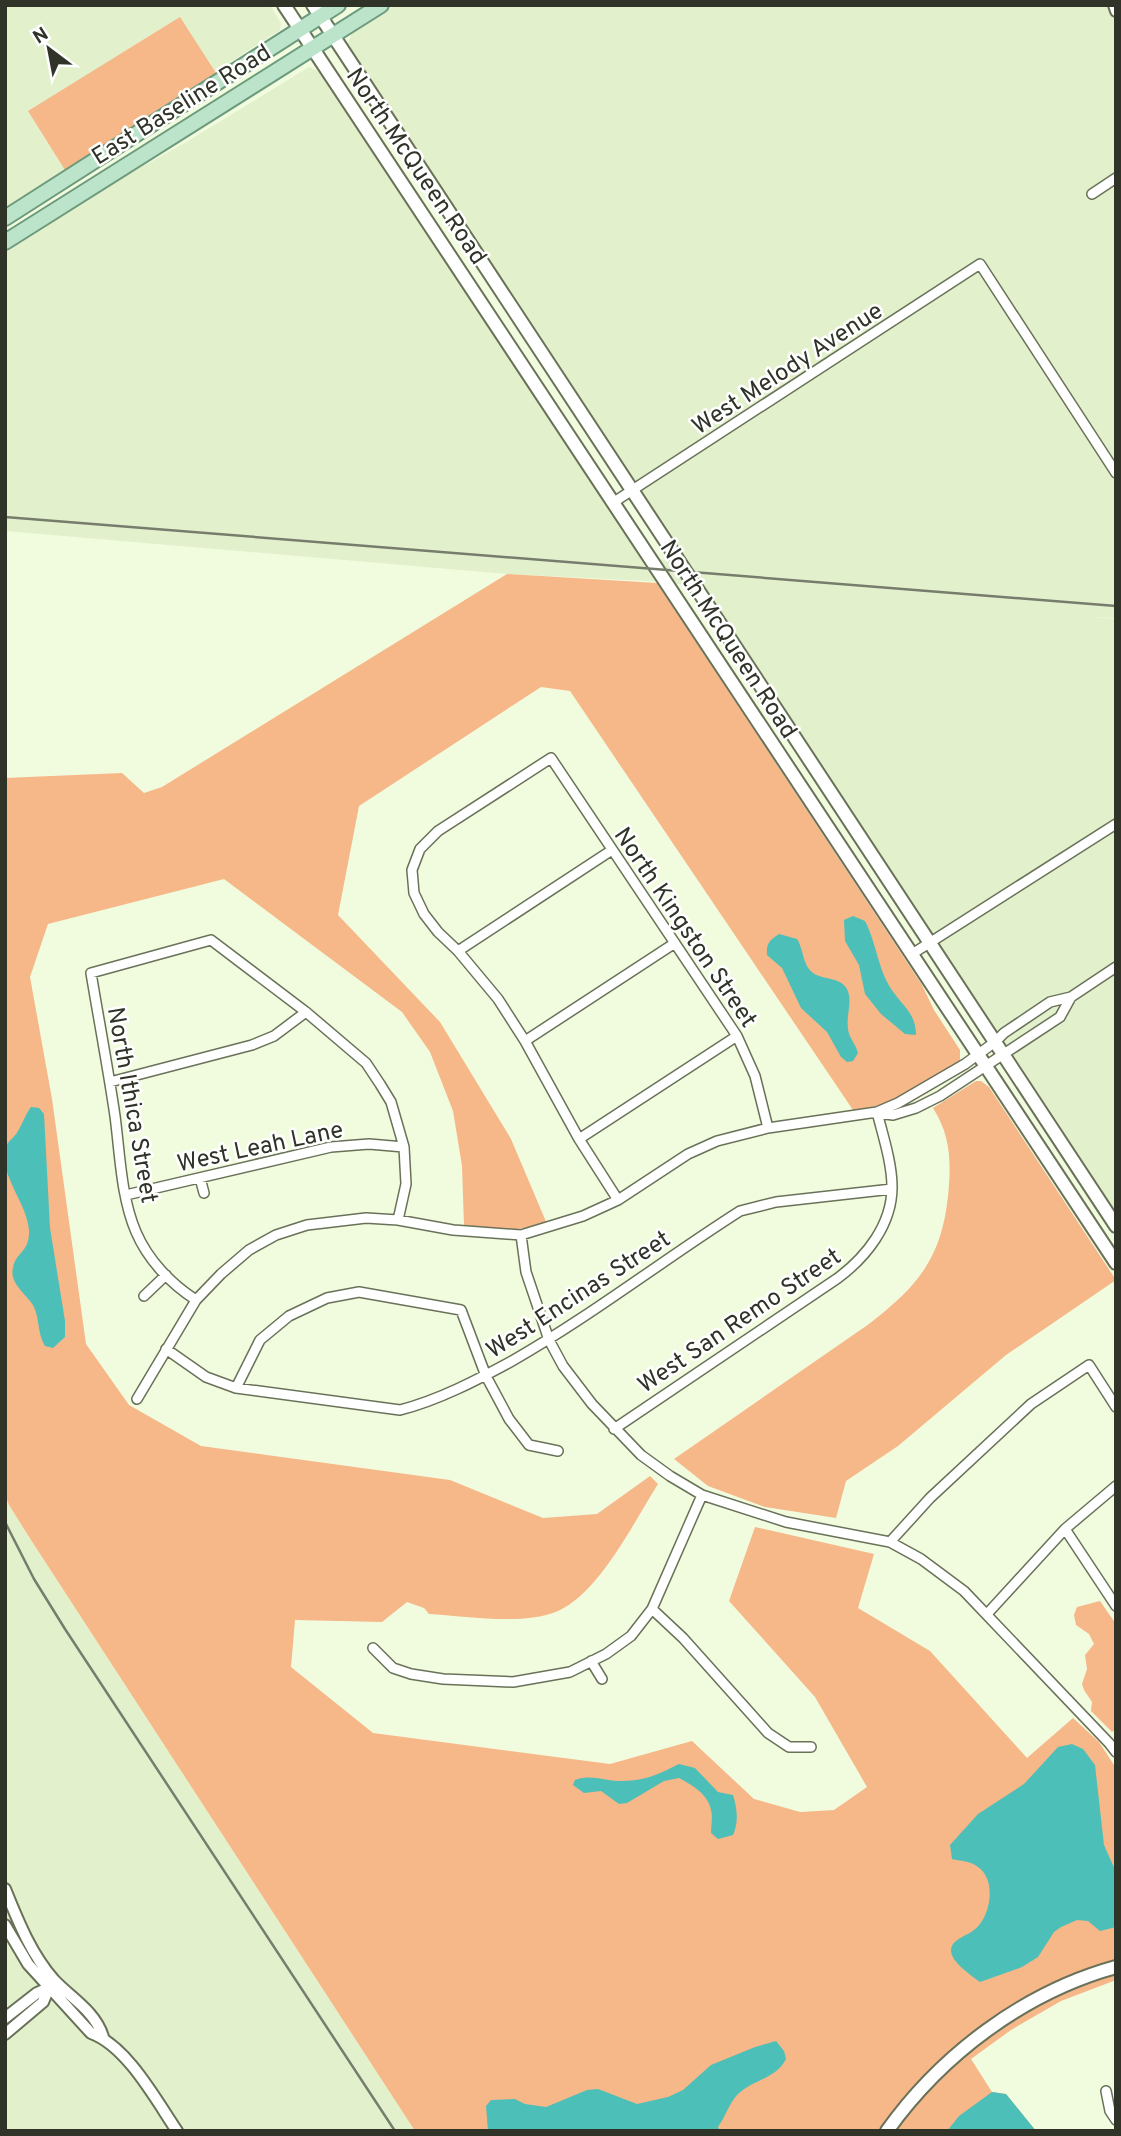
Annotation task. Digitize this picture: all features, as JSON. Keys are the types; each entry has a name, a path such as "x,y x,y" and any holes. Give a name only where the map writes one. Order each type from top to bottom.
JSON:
{"main road":[{"name":"North McQueen Road","path":"284,5 1116,1263"},
{"name":"East Baseline Road","path":"5,241 77,196 306,39 317,11 338,5"},
{"name":"East Baseline Road","path":"5,218 151,125 306,39 331,32 381,5"},
{"name":"North McQueen Road","path":"317,11 1116,1226"},
{"path":"77,196 78,184 135,145 151,125"},
{"path":"5,241 20,223 51,201 55,196 55,187"},
{"path":"442,241 460,229"},
{"path":"772,741 789,729"},
{"path":"887,2131 934,2076 990,2028 1058,1989 1099,1971 1116,1967"}],"street":[{"path":"1114,5 1116,11"},
{"path":"1092,194 1116,178"},
{"name":"West Melody Avenue","path":"614,502 980,264 1116,473"},
{"name":"North Kingston Street","path":"458,951 424,914 414,893 412,870 420,849 438,831 551,758 737,1036 755,1076 768,1128"},
{"path":"912,954 1116,824"},
{"path":"611,850 458,951 498,999 526,1041 579,1139 618,1200"},
{"name":"North Ithica Street","path":"196,1300 178,1288 156,1265 136,1233 126,1195 91,973 212,940 306,1012"},
{"path":"526,1041 675,943"},
{"path":"137,1399 196,1300 249,1250 276,1236 307,1225 339,1220 398,1220 453,1230 520,1235 583,1216 618,1200 688,1154 717,1141 768,1128 877,1112 922,1090 1050,1003 1071,997 1116,967"},
{"path":"877,1112 893,1115 916,1108 940,1096 1060,1017 1071,997"},
{"path":"110,1082 252,1045 274,1036 306,1012 366,1063 391,1102 404,1147 406,1184 398,1220"},
{"path":"579,1139 737,1036"},
{"name":"West San Remo Street","path":"614,1429 856,1265 870,1250 885,1219 892,1189 877,1112"},
{"name":"West Leah Lane","path":"126,1195 331,1147 369,1144 404,1147"},
{"path":"200,1178 204,1193"},
{"name":"West Encinas Street","path":"166,1349 206,1377 236,1388 400,1410 420,1405 486,1376 549,1340 740,1211 776,1202 892,1189"},
{"path":"520,1235 526,1272 549,1340 563,1366 614,1429 641,1455 702,1495 786,1522 890,1542 921,1559 964,1591 1116,1752"},
{"path":"144,1296 166,1275"},
{"path":"236,1388 260,1340 289,1316 327,1298 359,1293 461,1310 486,1376 509,1419 529,1445 558,1451"},
{"path":"890,1542 930,1498 1031,1405 1089,1365 1116,1407"},
{"path":"987,1614 1065,1529 1116,1486"},
{"path":"373,1648 393,1668 443,1679 525,1681 570,1672 631,1636 652,1609 702,1495"},
{"path":"1065,1529 1116,1606"},
{"path":"652,1609 683,1638 768,1733 789,1747 811,1748"},
{"path":"592,1661 602,1679"},
{"path":"5,1889 20,1928 51,1984 91,2033 103,2037 127,2061 177,2131"},
{"path":"5,1925 28,1965 51,1984"},
{"path":"5,2018 51,1984"},
{"path":"5,2034 43,2002 51,1984"},
{"path":"1106,2091 1110,2111 1116,2120"}],"shaded area":[{"path":"5,5 270,5 281,23 280,30 5,209"},
{"path":"395,5 1116,5 1116,618 1087,617 1116,619 1116,1211 705,587 648,581 507,574 5,531 5,251 108,186 309,67 318,71 641,558 687,561 350,50 348,43 352,33"},
{"path":"180,17 216,73 65,170 28,111"},
{"path":"507,574 657,583 922,985 934,1010 960,1050 960,1062 901,1098 853,1110 570,691 541,687 359,806 338,915 440,1022 511,1139 547,1224 505,1231 464,1225 462,1166 453,1111 430,1052 402,1012 224,879 48,924 30,977 52,1099 86,1344 129,1405 201,1446 450,1480 543,1518 597,1514 650,1476 658,1484 601,1573 588,1589 558,1611 529,1618 477,1618 429,1614 424,1608 407,1602 382,1622 295,1620 291,1667 373,1733 610,1764 692,1741 754,1799 800,1812 834,1810 867,1787 815,1697 729,1601 755,1527 874,1554 858,1608 930,1651 1027,1758 1073,1718 1099,1742 1116,1768 1116,1980 1061,2001 1011,2030 971,2059 992,2092 1006,2094 1036,2131 415,2131 31,1540 5,1494 5,778 122,773 144,793 162,787"},
{"path":"976,1081 989,1087 1116,1280 1006,1355 898,1446 846,1481 836,1518 765,1507 708,1486 674,1459 869,1324 903,1295 927,1265 942,1230 950,1175 946,1136 933,1108"},
{"path":"5,1494 31,1540 415,2131 5,2131"},
{"path":"1100,1601 1116,1624 1116,1729 1112,1732 1091,1711 1092,1702 1082,1684 1087,1669 1085,1655 1094,1644 1089,1634 1076,1625 1074,1615 1077,1607"}],"water":[{"path":"853,916 865,921 884,976 912,1017 916,1035 905,1034 881,1014 865,994 859,965 845,941 844,920"},
{"path":"779,934 797,939 813,973 841,982 847,989 848,1031 858,1053 853,1061 847,1062 841,1057 827,1032 801,1008 782,968 767,955 769,942"},
{"path":"31,1107 39,1108 44,1114 50,1228 65,1321 65,1337 53,1348 45,1346 33,1305 13,1279 12,1273 15,1262 29,1238 29,1230 24,1210 6,1169 5,1148 17,1133"},
{"path":"1072,1744 1083,1749 1095,1765 1104,1845 1116,1872 1116,1927 1100,1931 1088,1921 1077,1920 1054,1932 1038,1957 1022,1967 980,1982 958,1964 951,1951 960,1938 980,1924 988,1908 990,1889 984,1873 975,1865 952,1859 950,1845 978,1814 1024,1784 1058,1747"},
{"path":"679,1764 695,1768 718,1792 733,1795 737,1815 733,1835 718,1839 711,1833 712,1813 707,1799 679,1778 664,1781 627,1803 619,1804 601,1791 584,1793 573,1785 575,1780 586,1778 620,1781 644,1779"},
{"path":"776,2041 784,2051 786,2059 782,2066 738,2094 718,2127 720,2131 488,2131 486,2106 491,2100 515,2099 525,2104 546,2107 587,2090 598,2089 637,2104 668,2097 683,2090 711,2065"},
{"path":"992,2092 1006,2094 1036,2131 947,2131 959,2116"}],"railway":[{"path":"5,517 1116,606"},
{"path":"5,1522 34,1579 65,1629 395,2131"}]}
